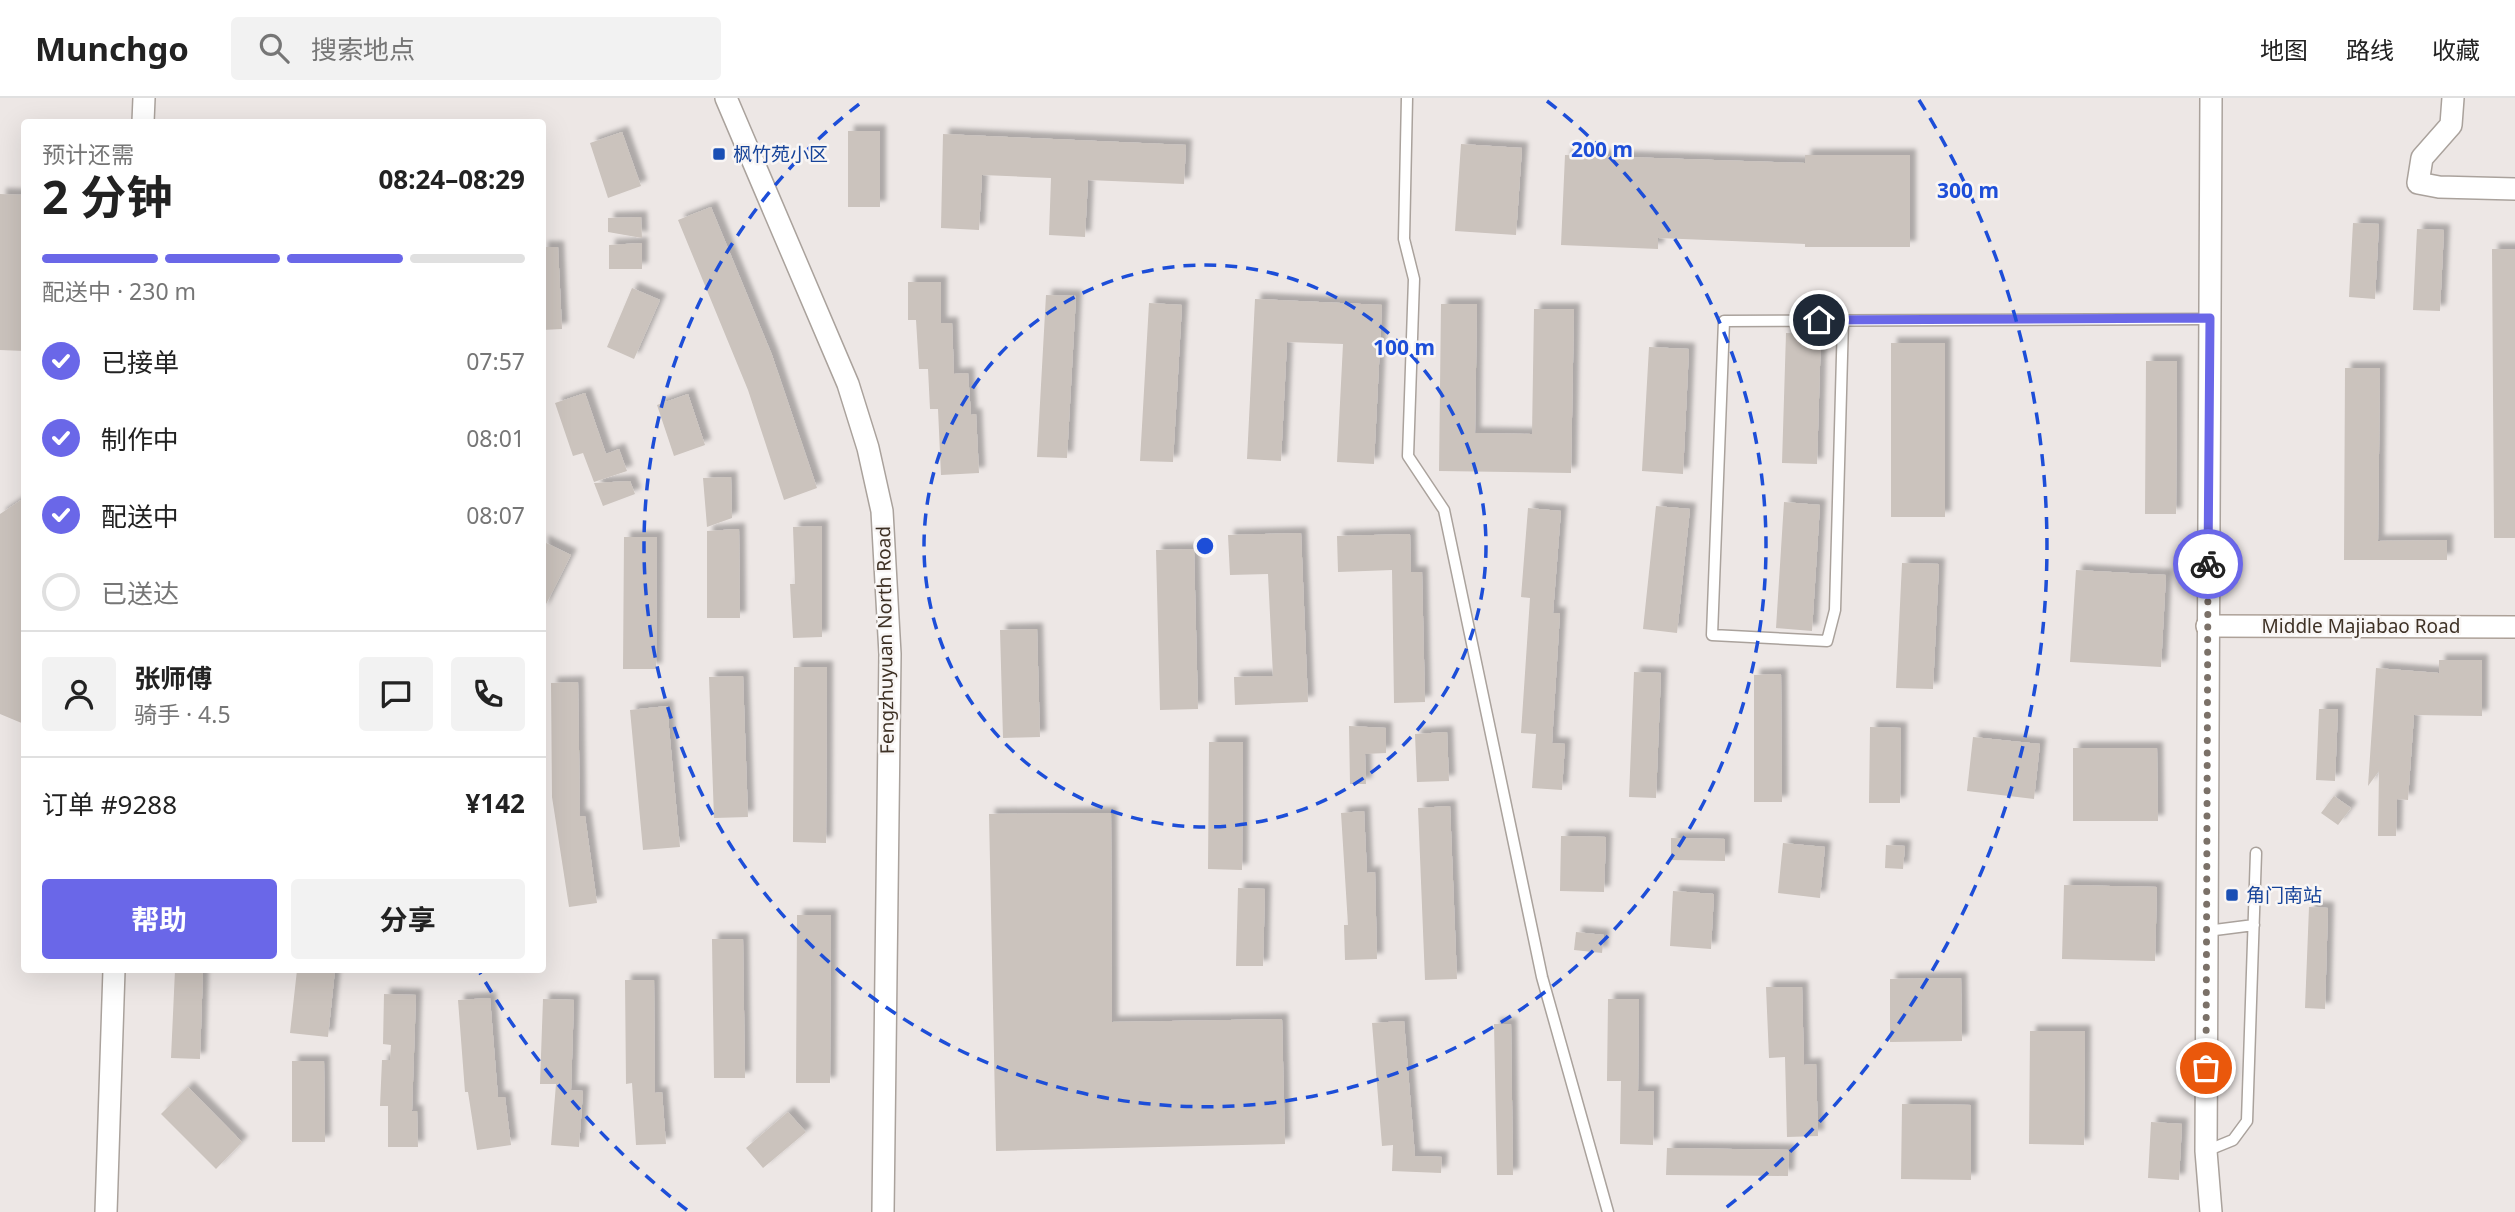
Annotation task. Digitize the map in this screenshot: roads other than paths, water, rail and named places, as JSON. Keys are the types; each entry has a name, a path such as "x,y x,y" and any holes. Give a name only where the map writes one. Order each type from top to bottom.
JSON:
{"street":[{"path":"143,119 144,98"},
{"name":"Fengzhuyuan North Road","path":"726,98 848,384 868,448 882,511 890,654 883,1212"},
{"path":"2211,98 2206,1151 2211,1212"},
{"path":"2453,98 2451,125 2422,158 2418,183 2440,187 2515,189"},
{"name":"Middle Majiabao Road","path":"2207,626 2515,627"},
{"path":"106,1212 114,973"}],"lane":[{"path":"1407,98 1404,239 1414,279 1408,456 1444,510 1542,977 1608,1212"},
{"path":"1843,320 1835,610 1827,640 1712,635 1724,321 1843,320 2210,318"},
{"path":"2206,1151 2233,1140 2247,1121 2256,853"},
{"path":"2207,930 2254,925"}],"place":[{"name":"枫竹苑小区","path":"719,154"},
{"name":"角门南站","path":"2232,895"}]}
